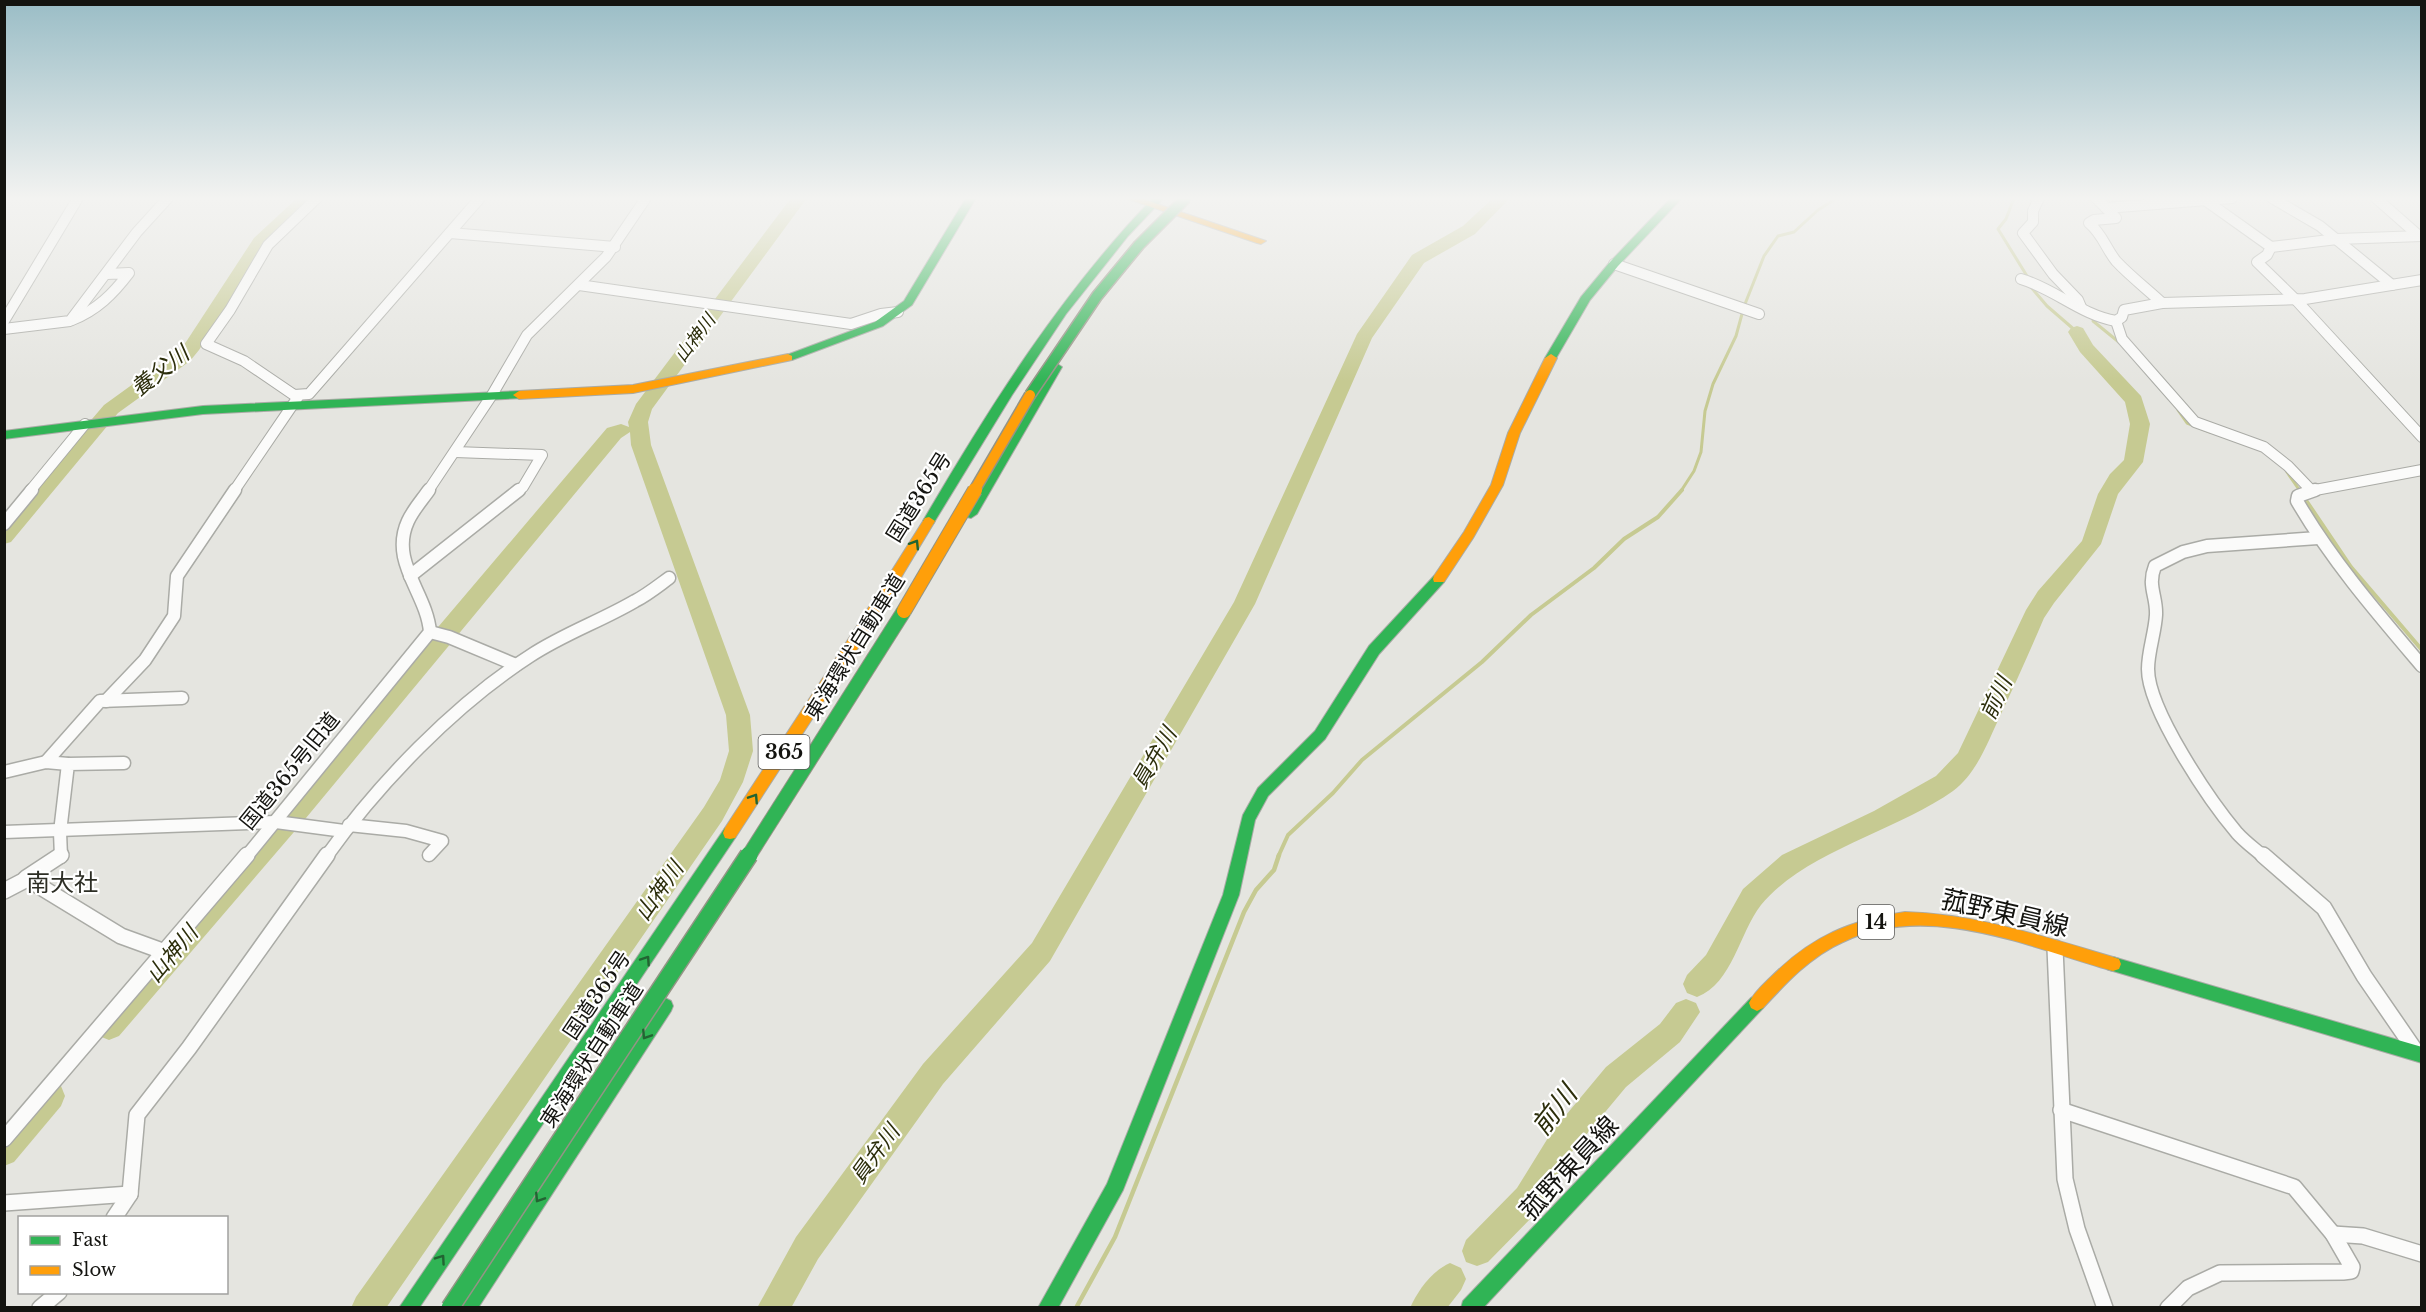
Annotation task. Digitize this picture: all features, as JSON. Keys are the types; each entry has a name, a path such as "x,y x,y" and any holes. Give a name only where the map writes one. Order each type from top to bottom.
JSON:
{"main road":[{"path":"4,435 296,400 390,402 633,389 786,359 879,324 908,303 934,259"},
{"name":"国道365号","path":"408,1308 622,996 759,789 864,627 1035,349 1102,259"},
{"name":"東海環状自動車道","path":"450,1308 891,632 1067,334 1125,259"},
{"name":"365","path":"467,1308 673,994 838,734 1071,342 1113,284 1136,259"},
{"path":"1047,1308 1114,1190 1231,895 1248,819 1263,792 1320,735 1374,650 1437,582 1469,535 1497,485 1514,433 1559,343 1585,299 1619,259"},
{"name":"菰野東員線","path":"1470,1308 1781,977 1812,950 1849,930 1905,918 1957,921 2164,978 2420,1054"}],"street":[{"path":"4,321 41,259"},
{"path":"70,321 118,259"},
{"path":"260,259 230,310 206,344 244,361 296,400"},
{"path":"106,701 145,660 174,616 177,576 296,400 309,394 427,259"},
{"path":"516,665 438,634 400,551 404,532 492,395 527,335 604,259"},
{"path":"2043,259 2053,274 2078,300 2080,310"},
{"path":"2116,259 2162,303"},
{"path":"2261,259 2257,262 2296,300 2421,437"},
{"path":"2360,259 2392,285"},
{"path":"1614,264 1759,314"},
{"path":"4,329 70,321 84,316 106,302 129,273 107,274"},
{"path":"2021,279 2041,283 2080,310 2101,319 2116,321 2122,317 2124,309 2162,303 2296,300 2421,280"},
{"path":"579,285 850,324 881,314 898,312"},
{"path":"2116,321 2122,339 2195,422 2264,447 2288,466 2305,493"},
{"path":"4,524 88,424"},
{"path":"410,576 523,487 542,455 454,452"},
{"path":"2421,470 2305,493 2297,501 2318,538 2348,578 2421,666"},
{"path":"2318,538 2207,546 2183,552 2154,566 2150,578 2156,613 2148,670 2152,692 2169,729 2203,786 2238,834 2324,908 2364,976 2420,1054"},
{"path":"115,1216 130,1194 137,1115 189,1048 346,828 425,742 459,710 516,665 636,601 669,578"},
{"name":"国道365号旧道","path":"5,1138 165,952 284,823 438,634"},
{"path":"46,762 100,701 183,698"},
{"path":"4,772 46,762 124,763"},
{"path":"4,891 61,857 60,832 68,764"},
{"path":"4,832 284,823 406,831 442,841 429,855"},
{"path":"27,879 121,936 165,952"},
{"path":"2055,948 2061,1110 2067,1192 2105,1308"},
{"path":"2061,1110 2283,1181 2300,1193 2351,1261 2351,1271 2220,1273 2188,1288 2168,1308"},
{"path":"4,1203 130,1194"},
{"path":"2333,1234 2363,1236 2421,1254"},
{"path":"40,1308 58,1294"}],"waterway":[{"name":"養父川","path":"4,537 111,409 183,357 193,346 249,259"},
{"name":"山神川","path":"367,1308 713,814 731,782 741,751 738,715 641,445 638,422 643,408 754,259"},
{"name":"員弁川","path":"773,1308 807,1248 933,1074 1041,952 1244,604 1363,338 1418,259"},
{"path":"1745,304 1763,259"},
{"path":"2017,259 2027,276"},
{"path":"2030,286 2047,306 2077,332"},
{"path":"1681,491 1694,471 1701,452 1705,411 1713,384 1736,336 1742,314"},
{"path":"2093,321 2120,343"},
{"name":"前川","path":"1697,984 1715,964 1752,897 1791,863 1883,818 1945,783 1967,760 2034,616 2046,597 2091,544 2108,494 2117,479 2133,462 2140,424 2134,400 2086,348 2077,332"},
{"path":"2178,410 2187,423 2210,432"},
{"name":"山神川","path":"109,1027 297,811 614,433 621,430"},
{"path":"2287,472 2300,491"},
{"path":"1278,857 1288,835 1333,793 1362,760 1482,662 1531,615 1594,568 1624,539 1658,517 1682,490"},
{"path":"2299,490 2351,567 2422,650"},
{"path":"1076,1308 1115,1237 1244,912 1256,890 1274,870 1279,855"},
{"name":"前川","path":"1477,1251 1528,1199 1561,1143 1616,1077 1670,1033 1686,1012"},
{"name":"山神川","path":"4,1152 51,1096"},
{"name":"前川","path":"1426,1308 1450,1279"}],"traffic: fast":[{"path":"788,358 879,324 908,303 934,259"},
{"path":"929,521 1034,352 1062,311 1103,259"},
{"path":"1030,395 1097,296 1127,259"},
{"path":"1551,358 1585,299 1619,259"},
{"path":"971,514 1056,367"},
{"path":"4,435 203,410 519,395"},
{"path":"1047,1308 1114,1190 1231,895 1248,819 1263,792 1320,735 1374,650 1439,579"},
{"path":"450,1308 728,888 904,611"},
{"path":"408,1308 730,833"},
{"path":"2113,964 2422,1055"},
{"path":"1470,1308 1757,1003"},
{"path":"467,1308 665,1006"}],"traffic: slow":[{"path":"519,395 633,389 788,358"},
{"path":"1439,579 1469,535 1497,485 1514,433 1551,358"},
{"path":"904,611 1030,395"},
{"path":"730,833 862,630 929,521"},
{"path":"1757,1003 1794,966 1826,942 1871,924 1905,919 1940,920 1975,925 2113,964"}],"district":[{"name":"南大社","path":"62,882"}]}
